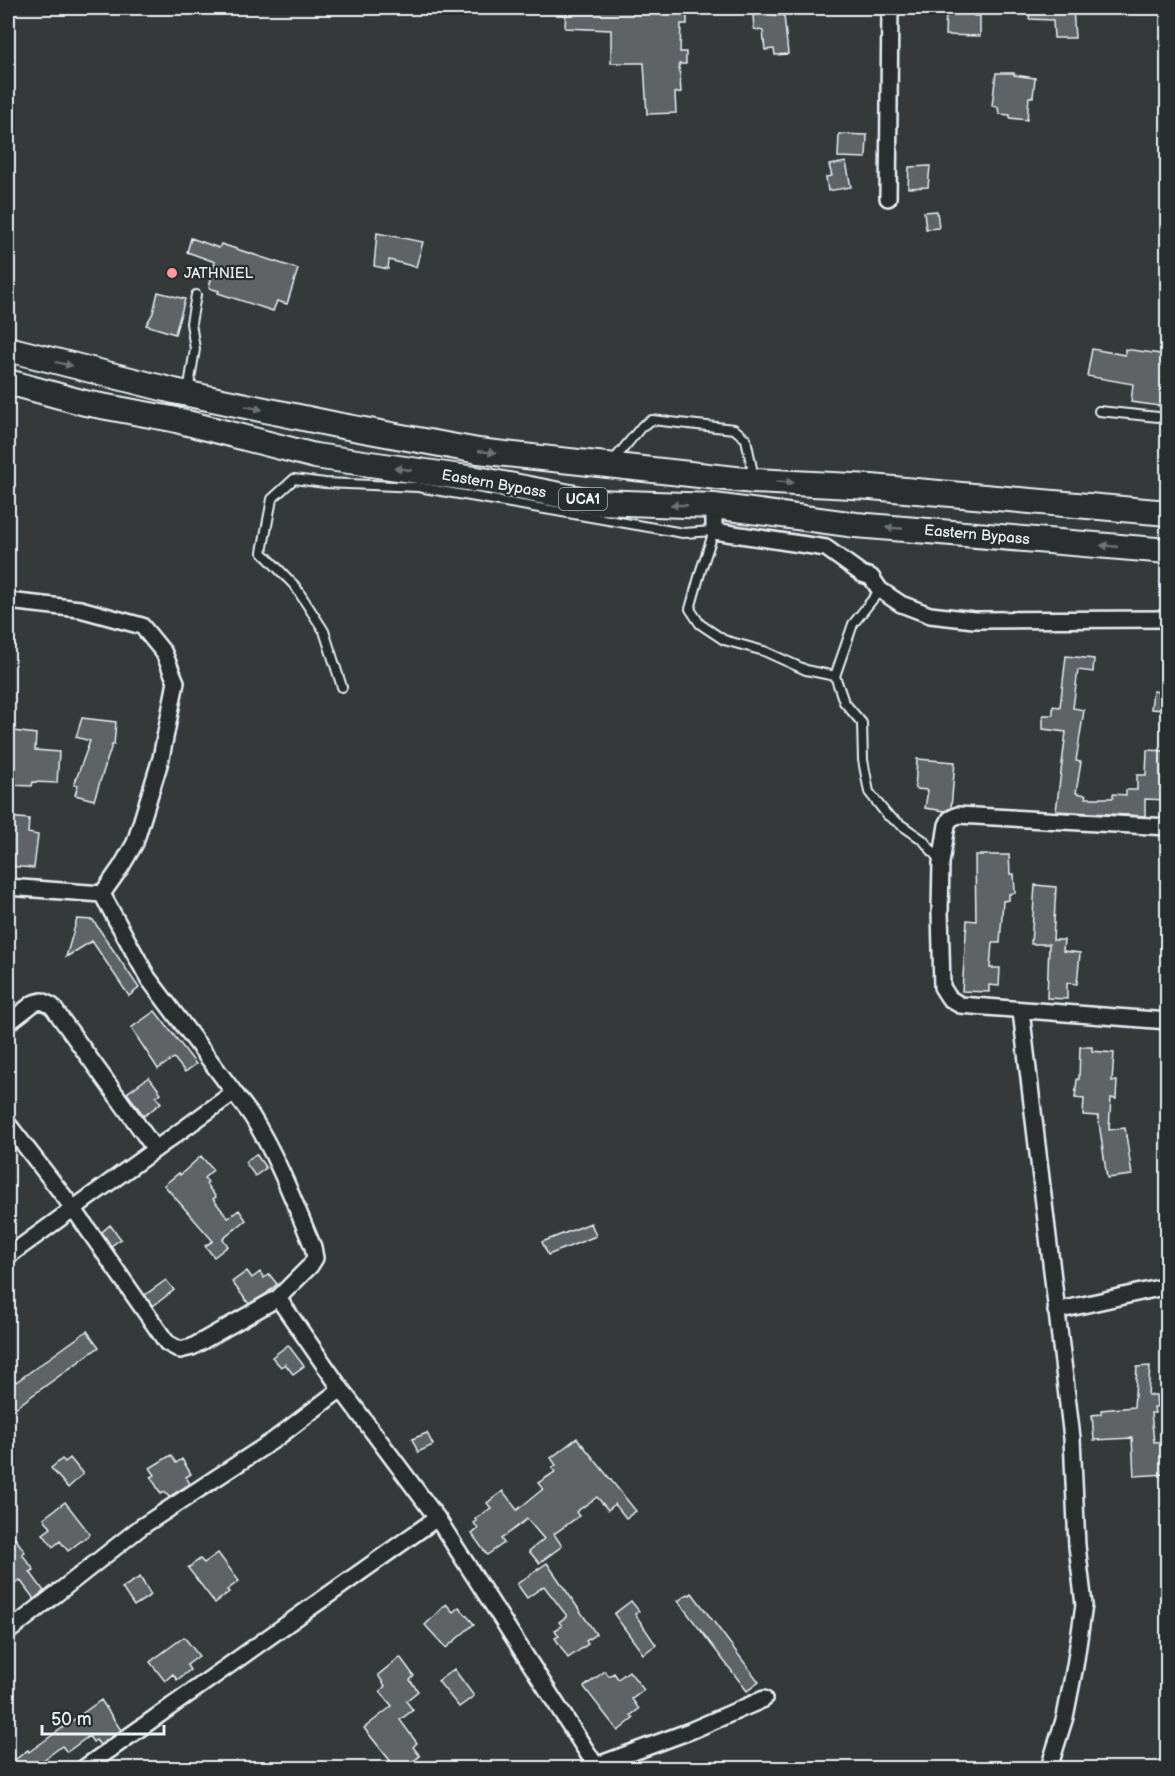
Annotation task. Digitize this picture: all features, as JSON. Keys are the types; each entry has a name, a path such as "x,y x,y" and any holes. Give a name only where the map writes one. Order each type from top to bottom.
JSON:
{"main road":[{"name":"Eastern Bypass","path":"8,350 188,394 478,451 754,481 860,487 1167,513"},
{"name":"Eastern Bypass","path":"8,382 85,403 172,419 315,456 488,481 596,502 714,506 856,525 1167,551"}],"street":[{"path":"888,198 890,8"},
{"path":"714,506 714,531 825,548 862,574 871,577 880,590 901,604 930,615 974,620 1167,619"},
{"path":"8,601 80,609 142,626 164,653 176,682 161,758 135,843 122,867 102,894"},
{"path":"1167,827 958,815 950,819 947,825 941,863 942,987 949,998 960,1005 1167,1021"},
{"path":"8,887 102,894"},
{"path":"8,1124 73,1208 167,1343 180,1350 192,1347 278,1298 310,1266 315,1257 313,1247 262,1132 148,978 102,894"},
{"path":"8,1023 34,1003 42,1001 51,1006 155,1149"},
{"path":"1022,1011 1072,1437 1077,1546 1084,1605 1065,1718 1049,1768"},
{"path":"8,1256 233,1093"},
{"path":"1056,1311 1159,1288"},
{"path":"278,1298 341,1389 437,1518 594,1768 690,1731 764,1699"},
{"path":"8,1632 141,1527 274,1440 341,1389"},
{"path":"84,1768 437,1518"}],"lane":[{"path":"188,394 195,349 191,323 196,295"},
{"path":"1099,411 1167,418"},
{"path":"610,464 642,426 652,420 734,429 746,439 754,481"},
{"path":"342,687 324,631 295,586 262,552 272,498 294,479 325,483 418,487 683,533 714,531 690,609 700,624 724,640 764,651 806,670 835,676"},
{"path":"880,590 854,624 835,676 844,702 862,723 863,759 869,792 887,815 923,840 941,863"}],"building":[{"path":"566,8 687,8 687,24 681,24 680,52 686,52 686,64 679,64 681,92 675,93 676,113 647,114 644,63 611,63 611,30 565,28"},
{"path":"946,8 975,8 974,16 980,16 980,36 945,35"},
{"path":"1031,8 1073,8 1075,38 1054,38 1053,20 1029,19"},
{"path":"775,11 775,16 784,15 788,54 775,55 774,49 765,50 763,31 754,29 753,15 757,15 757,12"},
{"path":"996,73 1014,73 1014,75 1035,78 1033,97 1029,97 1027,120 999,114 998,107 992,106"},
{"path":"839,134 867,135 866,158 838,157"},
{"path":"846,162 851,187 828,191 826,177 832,176 829,165"},
{"path":"930,166 928,187 908,188 909,167"},
{"path":"937,211 939,228 926,229 924,212"},
{"path":"377,233 423,242 416,267 389,260 388,269 374,266"},
{"path":"191,238 219,248 221,244 298,269 287,304 277,301 273,311 209,288 215,262 187,252"},
{"path":"158,292 185,299 175,334 146,325 153,313"},
{"path":"1092,349 1125,355 1125,349 1167,355 1167,407 1131,402 1133,384 1087,376"},
{"path":"1066,656 1094,659 1093,672 1078,670 1073,708 1084,710 1076,761 1081,762 1076,793 1086,795 1085,798 1113,798 1113,794 1126,795 1126,790 1137,790 1137,775 1146,775 1147,750 1167,751 1167,800 1145,799 1145,816 1056,811 1066,732 1043,729 1043,715 1053,715 1053,706 1060,707"},
{"path":"1153,691 1166,693 1164,710 1151,709"},
{"path":"82,718 116,722 114,745 112,745 94,800 75,795 78,785 74,785 90,741 76,737"},
{"path":"13,731 36,734 35,750 59,752 57,783 33,782 32,786 11,785"},
{"path":"917,759 955,762 951,808 945,811 925,808 928,790 915,789"},
{"path":"8,817 29,819 28,833 38,835 34,868 8,866"},
{"path":"975,855 1009,855 1010,874 1014,874 1015,893 1009,894 1009,900 1003,901 1000,943 992,943 990,968 1000,968 999,986 989,985 989,992 962,991 967,920 976,921"},
{"path":"1035,885 1056,887 1053,940 1064,940 1063,951 1080,953 1077,984 1067,983 1067,999 1047,998 1049,944 1031,944"},
{"path":"77,919 93,920 139,988 129,996 92,941 66,957"},
{"path":"155,1011 196,1064 185,1072 174,1058 158,1069 131,1028"},
{"path":"1080,1047 1092,1047 1092,1051 1114,1053 1112,1081 1117,1081 1116,1099 1111,1098 1109,1130 1125,1128 1132,1175 1107,1178 1098,1116 1083,1115 1084,1099 1075,1098 1077,1079 1079,1079"},
{"path":"149,1077 161,1093 156,1097 161,1103 144,1116 127,1093"},
{"path":"256,1154 266,1168 255,1176 245,1162"},
{"path":"201,1156 213,1170 204,1178 216,1197 213,1199 228,1218 239,1210 246,1220 223,1239 228,1246 214,1257 205,1246 213,1241 164,1185 179,1173 180,1175"},
{"path":"591,1223 596,1236 548,1255 542,1242"},
{"path":"110,1225 121,1239 111,1246 102,1232"},
{"path":"247,1271 252,1278 260,1272 264,1278 269,1274 277,1284 249,1304 232,1282"},
{"path":"166,1280 174,1290 153,1306 145,1295"},
{"path":"87,1331 99,1347 8,1413 8,1370 16,1382"},
{"path":"288,1345 304,1366 293,1374 285,1364 281,1367 272,1357"},
{"path":"1150,1366 1148,1395 1156,1395 1157,1407 1154,1407 1155,1413 1151,1413 1154,1442 1167,1441 1167,1474 1134,1476 1132,1438 1094,1440 1092,1415 1101,1414 1101,1410 1134,1407 1137,1367"},
{"path":"427,1433 433,1445 418,1452 412,1439"},
{"path":"577,1438 636,1511 626,1518 615,1504 608,1510 597,1497 576,1512 579,1516 554,1534 562,1546 539,1563 529,1551 544,1539 527,1519 501,1539 504,1543 487,1555 472,1534 478,1529 474,1523 477,1521 475,1519 491,1508 487,1503 503,1491 517,1510 543,1489 538,1483 555,1472 552,1468 556,1465 551,1458"},
{"path":"171,1455 176,1463 182,1459 191,1474 186,1477 190,1484 169,1497 165,1492 161,1494 151,1477 155,1475 150,1468"},
{"path":"70,1458 83,1474 68,1488 51,1468 62,1459 65,1462"},
{"path":"65,1502 90,1534 68,1551 60,1541 53,1547 43,1534 51,1528 44,1518"},
{"path":"15,1538 25,1552 22,1554 34,1570 30,1572 44,1591 34,1599 20,1580 14,1584 8,1576 8,1544"},
{"path":"218,1553 239,1581 215,1603 188,1568 200,1559 204,1563"},
{"path":"547,1563 596,1634 586,1641 588,1644 568,1658 555,1638 559,1636 555,1630 562,1626 559,1622 567,1616 544,1586 527,1598 517,1584"},
{"path":"140,1577 151,1595 134,1606 122,1588"},
{"path":"692,1593 759,1682 747,1691 678,1601"},
{"path":"631,1601 639,1611 635,1614 656,1645 643,1654 614,1614"},
{"path":"446,1604 453,1612 459,1607 474,1624 446,1648 425,1625"},
{"path":"184,1637 199,1656 187,1665 190,1670 177,1680 173,1674 165,1681 150,1662"},
{"path":"400,1657 414,1676 410,1680 418,1691 406,1701 413,1710 400,1720 417,1743 413,1747 420,1756 404,1768 396,1768 364,1728 392,1706 380,1691 385,1686 378,1675"},
{"path":"454,1669 474,1696 459,1707 438,1681"},
{"path":"605,1671 609,1676 614,1673 618,1679 629,1671 644,1690 632,1699 639,1709 631,1715 634,1718 618,1731 584,1687"},
{"path":"101,1700 121,1730 100,1745 96,1740 93,1742 89,1736 67,1752 62,1746 42,1761 48,1768 8,1768 8,1765 28,1750 29,1752"}],"place":[{"name":"JATHNIEL","path":"172,273"}]}
